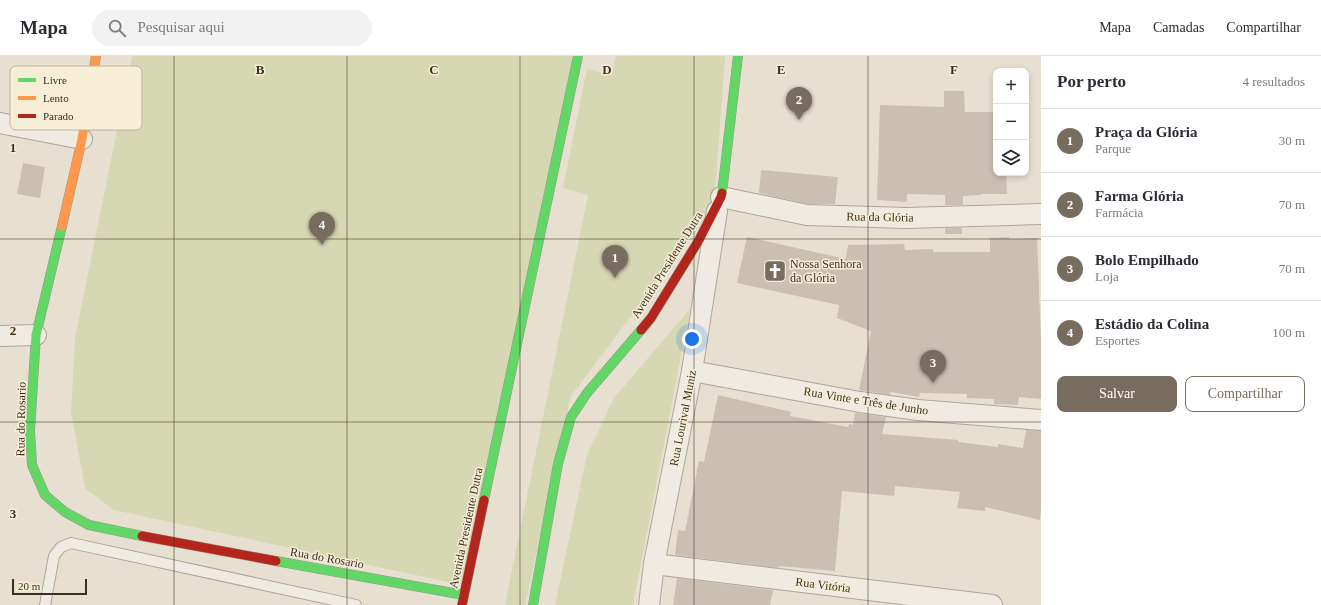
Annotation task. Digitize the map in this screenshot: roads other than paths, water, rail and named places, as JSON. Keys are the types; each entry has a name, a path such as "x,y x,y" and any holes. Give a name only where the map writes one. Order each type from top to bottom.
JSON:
{"street":[{"name":"Rua do Rosario","path":"94,66 96,56"},
{"name":"Avenida Presidente Dutra","path":"462,605 578,56"},
{"name":"Avenida Presidente Dutra","path":"533,605 558,464 571,417 587,393 651,318 695,247 719,201 738,56"},
{"path":"0,123 10,125"},
{"path":"36,130 82,139"},
{"name":"Rua do Rosario","path":"84,130 36,335 30,430 32,465 45,495 65,512 89,525 114,531 464,595"},
{"name":"Rua da Glória","path":"719,201 807,215 906,218 1041,214"},
{"name":"Rua Lourival Muniz","path":"649,605 654,564 692,371 719,201"},
{"path":"0,336 36,335"},
{"name":"Rua Vinte e Três de Junho","path":"692,371 860,402 918,410 1041,420"},
{"name":"Rua Vitória","path":"654,564 992,605"}],"lane":[{"path":"44,605 54,556 61,547 71,543 356,605"}],"place":[{"name":"Farma Glória","path":"799,120"},
{"name":"Estádio da Colina","path":"322,245"},
{"name":"Nossa Senhora da Glória","path":"775,271"},
{"name":"Praça da Glória","path":"615,278"},
{"name":"Bolo Empilhado","path":"933,383"}]}
